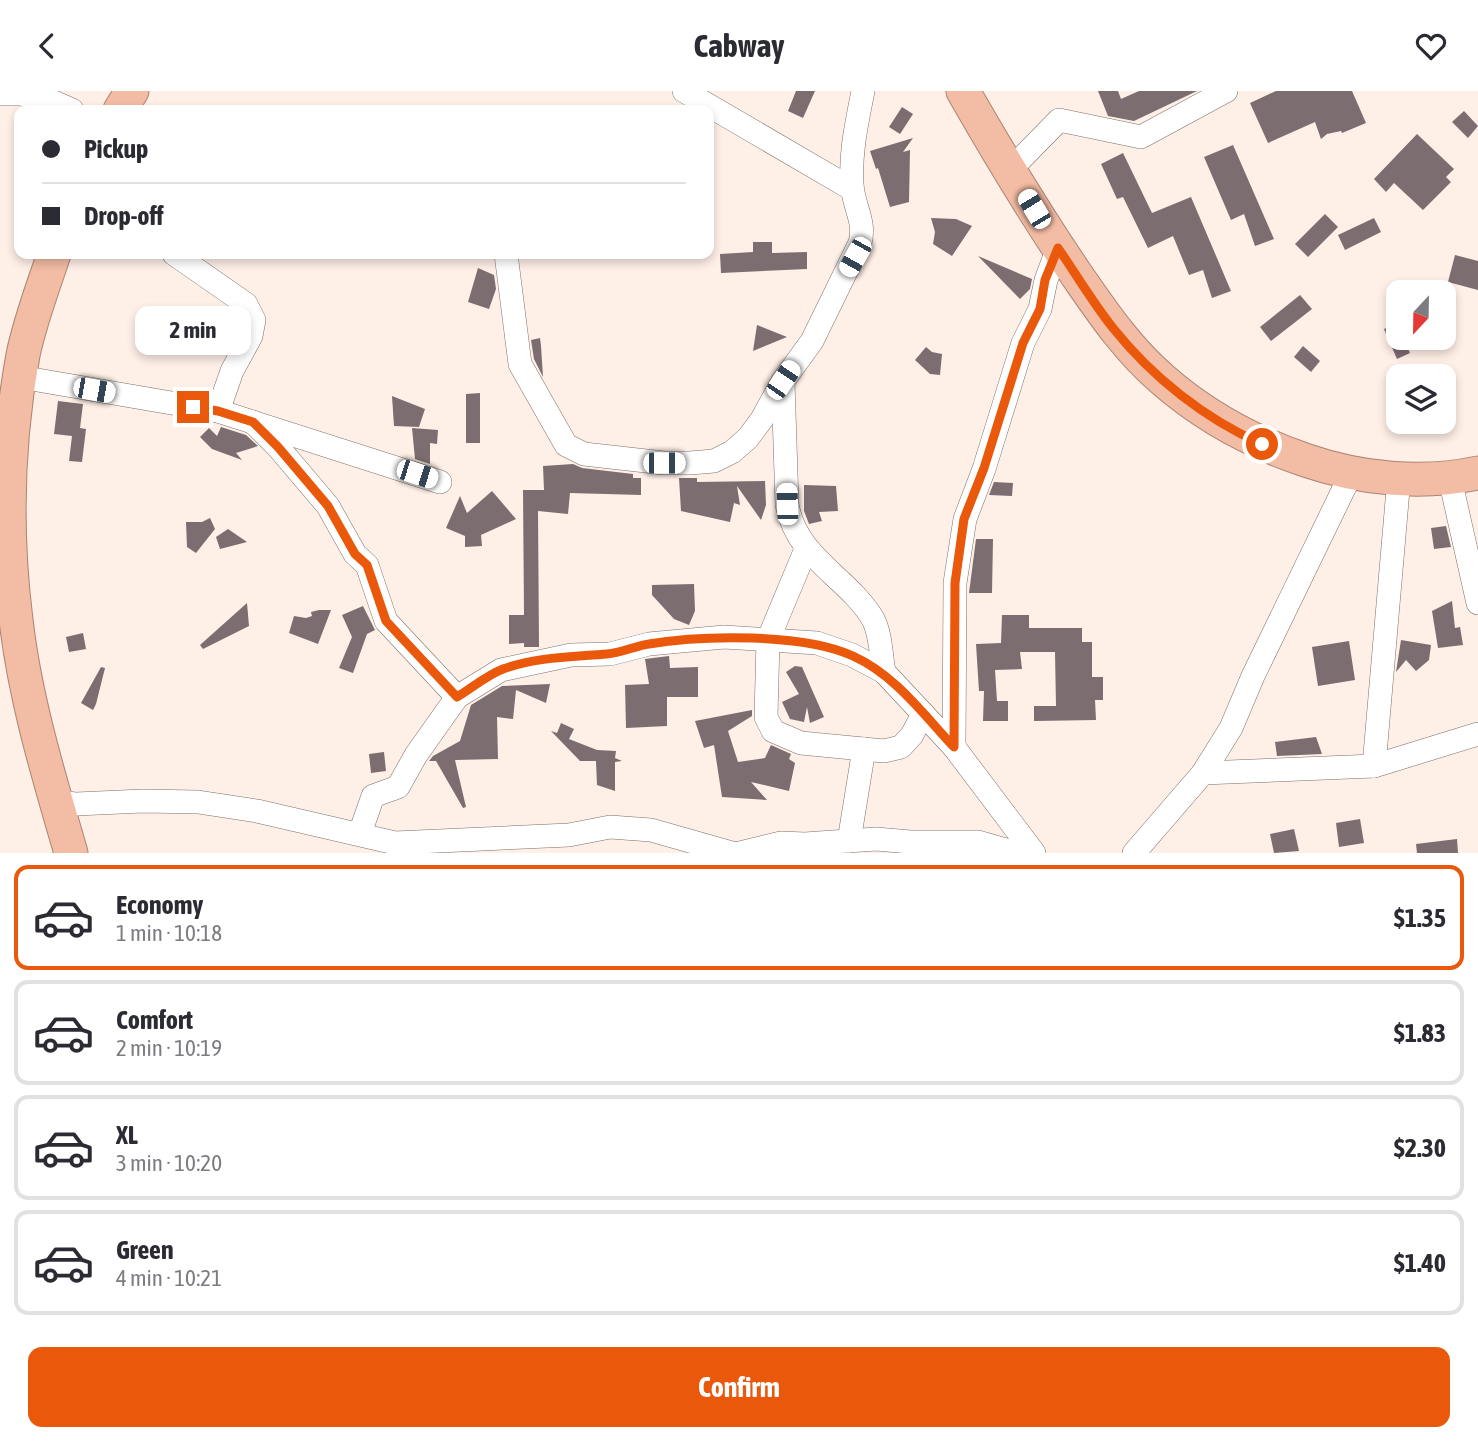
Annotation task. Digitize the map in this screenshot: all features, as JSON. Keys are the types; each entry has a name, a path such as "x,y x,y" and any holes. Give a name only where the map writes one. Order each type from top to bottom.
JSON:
{"highway":[{"path":"963,91 1058,248 1114,329 1161,379 1244,436 1279,451 1351,474 1399,478 1464,476"},
{"path":"52,259 36,307 20,377 7,414 8,498 16,621 27,686 71,853"}],"street":[{"path":"684,91 708,105"},
{"path":"507,259 520,363 566,445 584,454 664,463 714,461 732,452 748,438 762,419 783,380 822,323 860,243 863,233 862,220 852,189 852,145 863,91"},
{"path":"1010,170 1059,120 1141,137 1226,91"},
{"path":"0,94 49,95 64,105"},
{"path":"714,108 852,189"},
{"path":"954,747 955,583 964,519 984,468 1023,343 1040,309 1045,280 1058,248"},
{"path":"181,259 246,304 254,320 251,336 232,371 218,411"},
{"path":"20,377 218,411 440,482"},
{"path":"783,380 787,504 790,520 806,549 852,593 873,620 879,638 884,672"},
{"path":"253,422 328,506 355,554 367,565 386,621 457,697"},
{"path":"1134,853 1203,772 1231,728 1253,676 1351,474"},
{"path":"1464,476 1478,603"},
{"path":"1374,766 1399,478"},
{"path":"806,549 768,640 766,717 773,731 801,743 884,751 901,747 912,735 923,714"},
{"path":"360,833 373,796 398,787 416,755 457,697 501,670 571,655 610,654 649,644 724,638 817,643 852,655 884,672 954,747 1034,853"},
{"path":"1203,772 1374,766 1478,734"},
{"path":"849,841 864,749"},
{"path":"56,801 76,804 198,802 257,811 425,848 569,835 610,827 651,830 732,853"},
{"path":"740,853 781,843 806,849 849,841 978,842 1017,853"}],"building":[{"path":"796,91 815,91 803,118 788,111"},
{"path":"1098,91 1118,91 1121,99 1139,91 1197,91 1134,121 1108,116"},
{"path":"1276,91 1352,91 1366,123 1342,133 1327,134 1321,139 1315,122 1268,143 1250,103"},
{"path":"902,107 913,114 900,134 889,127"},
{"path":"1464,111 1478,126 1468,138 1452,122"},
{"path":"1417,134 1454,169 1446,177 1451,182 1423,210 1394,183 1386,192 1374,179"},
{"path":"913,138 903,152 910,150 909,202 890,207 870,151"},
{"path":"1233,145 1274,239 1255,246 1244,214 1231,220 1204,157"},
{"path":"1123,153 1152,213 1191,197 1231,291 1212,298 1203,270 1189,275 1173,236 1148,248 1123,197 1117,199 1101,164"},
{"path":"1325,214 1338,227 1308,257 1295,244"},
{"path":"931,218 956,219 972,226 952,256 933,244 935,232"},
{"path":"1374,218 1381,232 1345,250 1338,235"},
{"path":"753,242 772,242 772,253 807,252 807,269 721,273 720,254 753,252"},
{"path":"1455,255 1478,261 1478,290 1456,284 1456,280 1449,280"},
{"path":"978,256 1032,279 1030,289 1020,299"},
{"path":"478,268 494,275 496,289 489,309 468,302"},
{"path":"1300,295 1312,309 1271,341 1260,327"},
{"path":"757,325 787,337 753,351"},
{"path":"540,338 543,377 534,359 531,340"},
{"path":"1303,346 1320,361 1311,372 1294,357"},
{"path":"926,347 932,352 942,354 940,375 930,374 915,360"},
{"path":"1393,350 1409,350 1410,353 1397,359"},
{"path":"480,393 480,443 466,443 466,394"},
{"path":"392,396 425,409 419,427 394,426"},
{"path":"58,401 83,404 80,428 86,429 82,462 69,461 72,436 54,434"},
{"path":"221,427 246,435 258,446 236,453 242,460 212,449 200,437 209,428 217,436"},
{"path":"412,428 438,430 437,444 430,443 430,464 415,459"},
{"path":"573,464 582,468 633,474 633,478 641,478 641,495 570,493 568,514 538,511 539,647 524,647 524,643 509,644 509,615 524,615 523,490 544,490 543,466"},
{"path":"679,478 697,478 697,482 765,481 766,505 761,520 737,486 740,505 734,503 730,522 681,511"},
{"path":"994,482 1013,483 1012,496 989,495"},
{"path":"804,485 836,486 838,511 819,512 822,521 809,524 804,511"},
{"path":"492,491 516,519 481,535 482,546 465,547 465,536 446,528 460,496 467,513"},
{"path":"210,518 215,529 196,553 187,547 186,522 202,522"},
{"path":"1446,526 1451,547 1434,549 1431,528"},
{"path":"228,529 247,542 220,549 216,537"},
{"path":"976,539 993,539 992,593 969,593"},
{"path":"694,584 695,611 689,625 674,619 652,595 652,585"},
{"path":"1452,601 1455,628 1460,627 1463,645 1438,648 1432,611"},
{"path":"247,603 249,626 203,649 200,645"},
{"path":"363,606 375,630 367,634 353,673 339,668 352,637 342,615"},
{"path":"331,610 318,644 289,633 294,616 306,618 312,616 311,612"},
{"path":"1002,615 1029,615 1029,628 1082,628 1082,642 1092,642 1092,677 1103,677 1103,700 1095,700 1096,720 1034,721 1034,706 1056,706 1055,652 1020,652 1022,669 995,670 997,701 1008,701 1008,721 983,721 984,691 979,691 976,644 1001,643"},
{"path":"83,633 86,649 69,652 66,637"},
{"path":"1401,640 1431,645 1429,660 1416,671 1406,660 1396,672"},
{"path":"1349,641 1355,680 1318,686 1312,647"},
{"path":"669,656 670,668 698,667 698,697 667,697 667,726 626,728 625,685 649,684 645,659"},
{"path":"795,666 802,667 824,717 810,723 807,707 804,722 790,719 782,702 799,694 786,672"},
{"path":"101,667 105,668 93,710 81,703"},
{"path":"550,684 546,703 516,690 513,719 497,717 498,759 455,760 466,807 463,808 436,761 429,761 460,741 471,705 502,686"},
{"path":"752,710 752,716 728,731 738,762 765,758 771,745 791,754 789,759 795,763 789,791 751,782 767,800 722,797 714,745 704,748 695,721"},
{"path":"561,723 574,729 569,739 597,750 616,751 615,758 622,761 615,762 615,791 597,785 596,761 580,761 551,731 557,733"},
{"path":"1316,737 1322,754 1277,756 1275,742"},
{"path":"384,752 386,771 371,773 369,754"},
{"path":"1360,819 1364,843 1339,847 1336,823"},
{"path":"1294,829 1299,851 1274,853 1270,834"},
{"path":"1457,839 1458,853 1417,853 1416,844"}],"route":[{"path":"193,407 218,411 253,422 278,447 328,506 355,554 367,565 386,621 457,697 501,670 571,655 610,654 649,644 724,638 817,643 852,655 884,672 954,747 955,583 964,519 984,468 1023,343 1040,309 1045,280 1058,248 1114,329 1161,379 1206,413 1262,444"}]}
